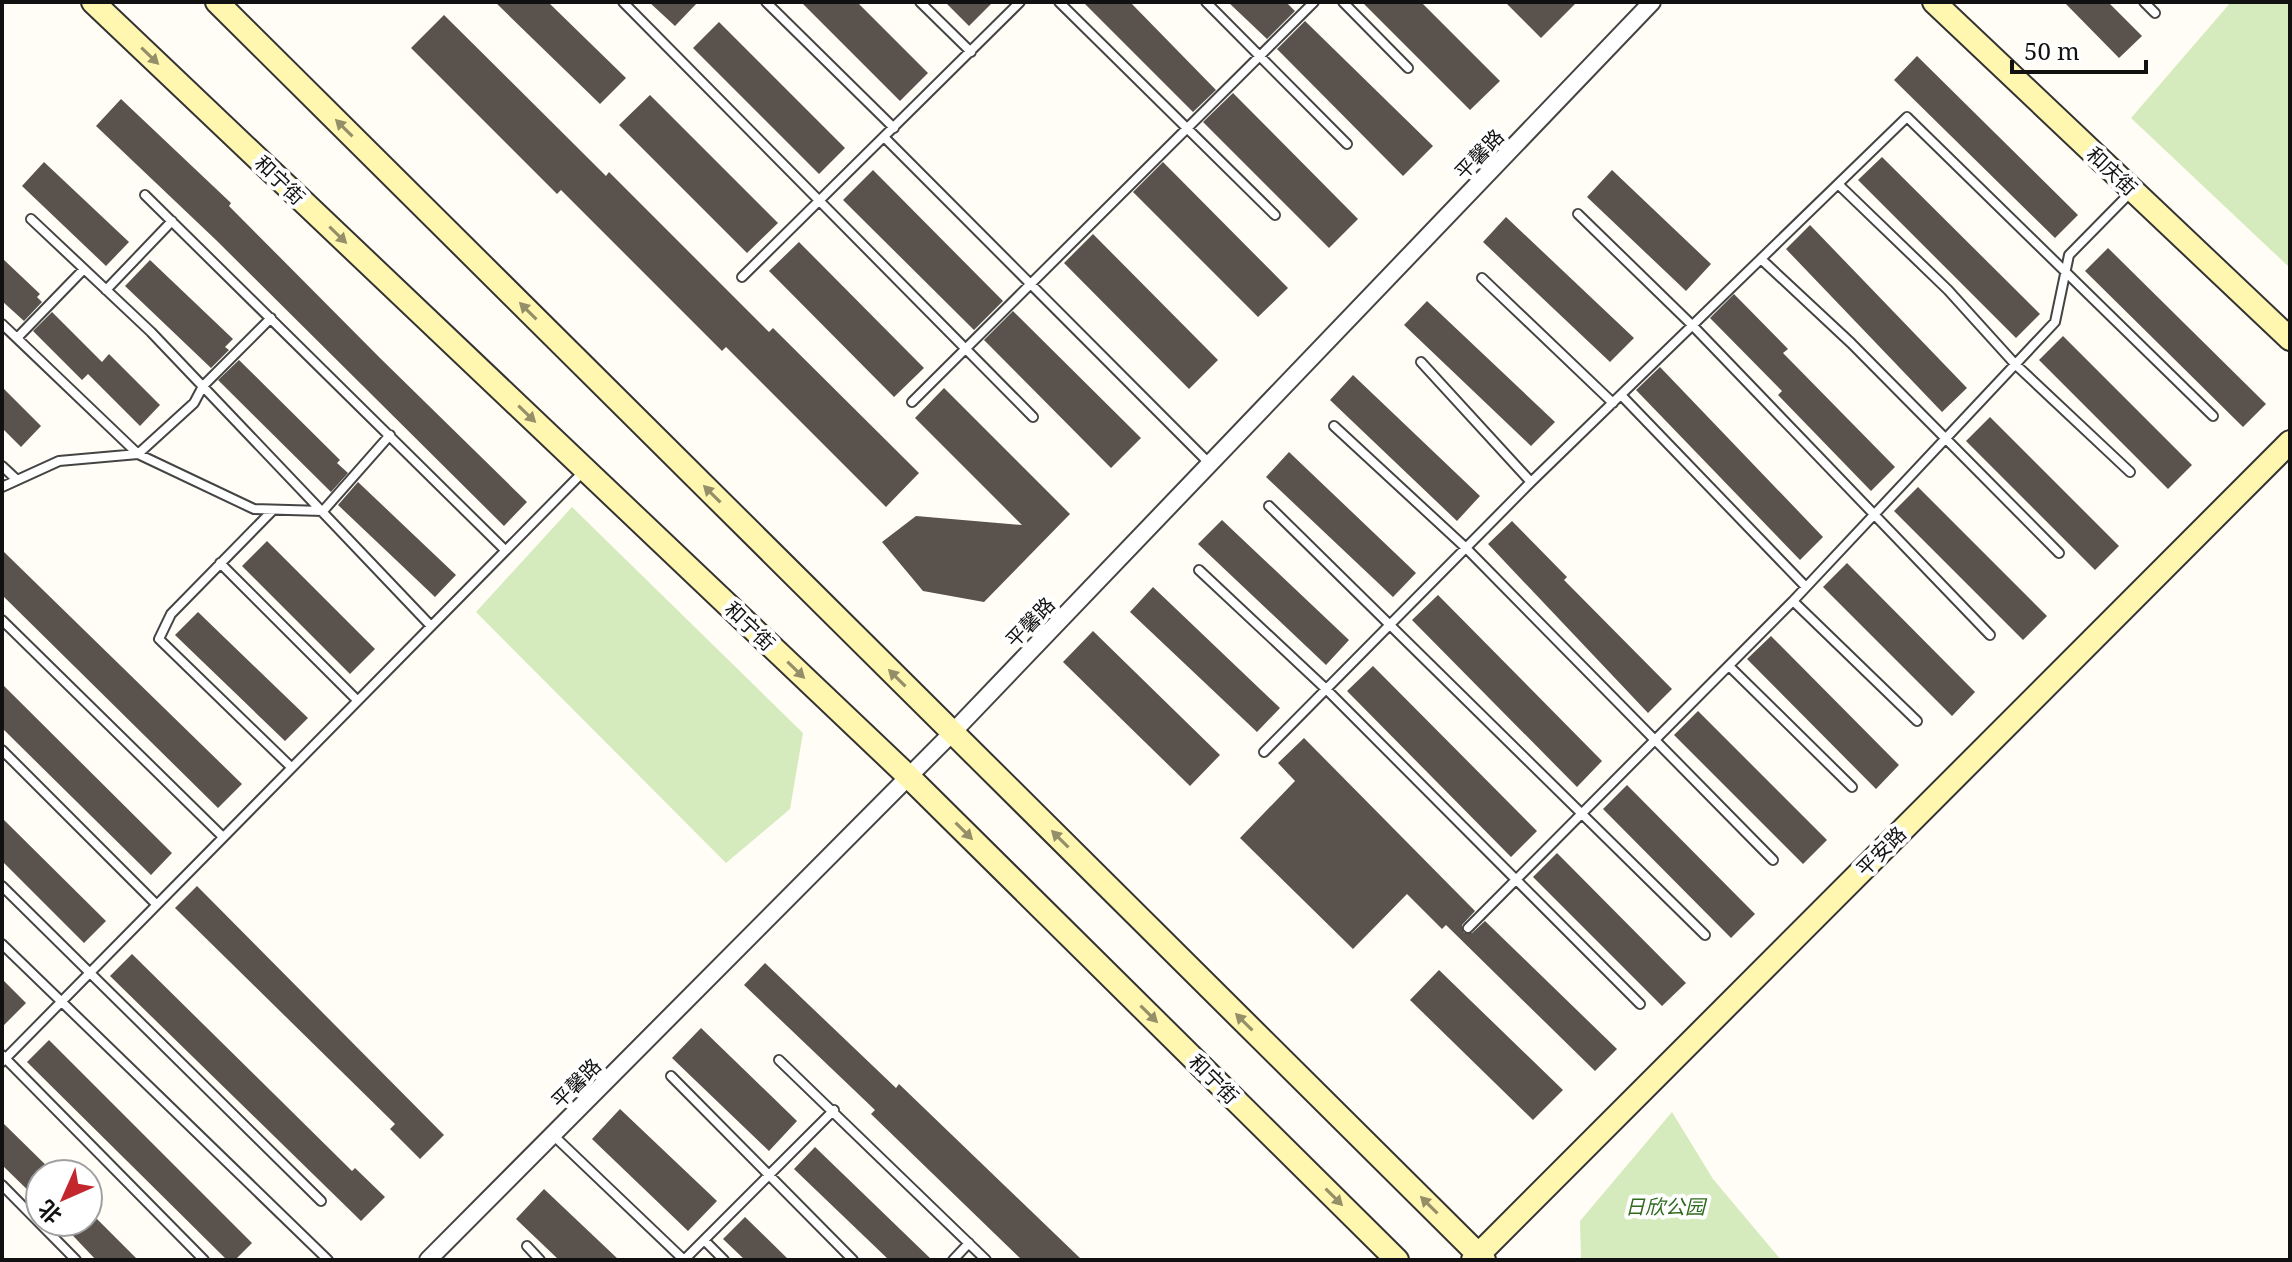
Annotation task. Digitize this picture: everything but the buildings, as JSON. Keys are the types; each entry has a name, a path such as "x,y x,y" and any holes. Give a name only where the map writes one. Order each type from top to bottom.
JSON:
{"main road":[{"name":"和宁街","path":"93,2 909,777 1397,1260"},
{"path":"217,2 1478,1258"},
{"name":"和庆街","path":"1934,2 2290,339"},
{"name":"平安路","path":"1478,1258 2290,442"}],"street":[{"name":"平馨路","path":"428,1260 952,733 1652,2"}],"lane":[{"path":"623,2 1033,417"},
{"path":"766,2 894,128"},
{"path":"920,2 971,52"},
{"path":"742,277 1020,2"},
{"path":"1059,2 1275,215"},
{"path":"1206,2 1347,144"},
{"path":"912,402 1314,2"},
{"path":"1343,2 1408,68"},
{"path":"2144,2 2155,13"},
{"path":"1264,752 1531,482 1907,117 2213,416"},
{"path":"885,138 1210,464"},
{"path":"1838,184 1948,290 2015,364 2130,472"},
{"path":"1468,928 1514,878 1793,601 2055,322 2069,255 2133,190"},
{"path":"145,195 505,550"},
{"path":"1578,214 1693,326 1990,635"},
{"path":"31,219 203,386 431,626"},
{"path":"106,290 172,221"},
{"path":"1761,259 2059,553"},
{"path":"17,338 84,269"},
{"path":"1482,278 1613,403"},
{"path":"2,487 59,461 138,454 194,403 203,386 271,318"},
{"path":"2,324 138,454 254,509 323,511 390,435"},
{"path":"1421,362 1531,482"},
{"path":"1621,395 1806,587"},
{"path":"1334,426 1466,548 1773,860"},
{"path":"2,466 17,480"},
{"path":"204,1260 3,1059 585,469"},
{"path":"1269,506 1705,935"},
{"path":"273,510 171,614 159,639 291,767"},
{"path":"220,563 357,700"},
{"path":"1199,570 1326,689 1640,1004"},
{"path":"1793,601 1917,721"},
{"path":"2,620 222,836"},
{"path":"1729,666 1852,787"},
{"path":"2,750 156,904"},
{"path":"2,886 321,1201"},
{"path":"2,944 328,1260"},
{"path":"779,1060 986,1260"},
{"path":"671,1076 771,1173 853,1260"},
{"path":"553,1135 684,1260 834,1110"},
{"path":"2,1185 76,1260"},
{"path":"704,1240 724,1260"},
{"path":"953,1260 969,1243"},
{"path":"527,1246 540,1260"}],"green space":[{"path":"2231,2 2290,2 2290,268 2131,118"},
{"path":"572,507 803,733 790,809 726,863 476,612"},
{"name":"日欣公园","path":"1672,1112 1713,1179 1781,1260 1581,1260 1580,1221"}]}
